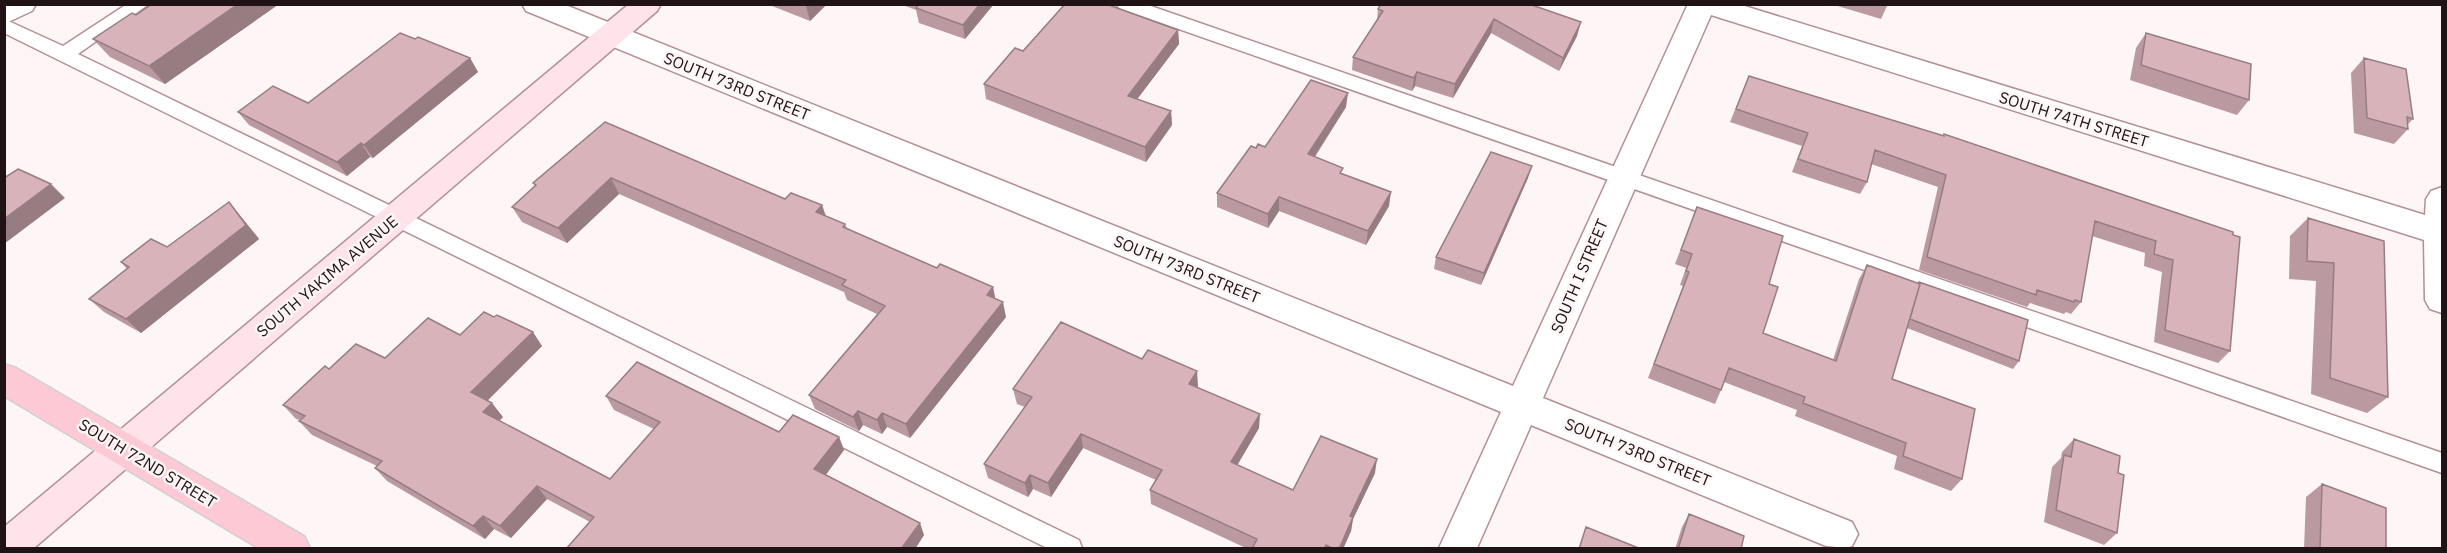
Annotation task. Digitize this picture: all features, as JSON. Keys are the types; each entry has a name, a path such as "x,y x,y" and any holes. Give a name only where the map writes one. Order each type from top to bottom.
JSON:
{"main road":[{"name":"SOUTH YAKIMA AVENUE","path":"7,549 647,4"},
{"name":"SOUTH 72ND STREET","path":"4,378 291,549"}],"street":[{"path":"4,15 22,4"},
{"name":"SOUTH 73RD STREET","path":"536,4 1839,534"},
{"name":"SOUTH I STREET","path":"1458,549 1524,406 1622,177 1704,4"},
{"name":"SOUTH 74TH STREET","path":"1704,4 2441,233"},
{"path":"2442,200 2442,300"}],"lane":[{"path":"65,54 140,4"},
{"path":"1125,4 2442,463"},
{"path":"4,25 1070,549"}],"building":[{"path":"152,4 238,4 149,66 93,39 132,13 136,15"},
{"path":"919,4 980,4 963,25 916,8"},
{"path":"1065,4 1106,4 1178,30 1128,96 1171,111 1145,147 984,84 1015,48 1023,51"},
{"path":"1381,4 1529,4 1581,22 1563,58 1494,19 1455,84 1417,72 1414,78 1353,57 1383,11 1378,9"},
{"path":"400,33 415,39 418,37 470,58 364,145 361,143 337,162 238,112 273,86 308,103"},
{"path":"2146,33 2251,64 2249,100 2141,65"},
{"path":"2364,58 2406,69 2413,119 2407,117 2408,129 2367,118"},
{"path":"1749,76 1944,136 1944,134 2233,232 2233,235 2240,237 2230,351 2165,330 2173,260 2154,254 2156,241 2095,221 2081,302 2075,300 2074,302 2037,290 2036,295 1927,257 1946,175 1875,150 1867,182 1798,159 1808,133 1736,109"},
{"path":"1311,80 1348,93 1308,154 1343,168 1340,173 1391,192 1368,231 1279,197 1268,214 1217,193 1251,146 1256,148 1258,144 1265,147"},
{"path":"605,122 785,199 791,193 822,205 816,212 845,224 843,227 937,268 940,264 993,287 987,295 1003,302 906,424 882,413 877,420 858,411 853,417 809,395 885,306 842,285 846,280 611,178 558,228 512,207 536,185 533,183"},
{"path":"1491,152 1532,166 1484,273 1436,257"},
{"path":"18,169 51,184 4,219 4,178"},
{"path":"229,202 246,225 126,319 89,299 129,267 121,262 151,239 167,247"},
{"path":"1697,207 1783,236 1769,284 1778,287 1763,333 1836,361 1867,265 1920,284 1892,379 1975,409 1962,479 1903,456 1906,443 1803,403 1805,397 1729,368 1721,390 1654,364 1689,272 1686,271 1692,254 1681,250"},
{"path":"2308,218 2384,241 2388,397 2330,378 2334,263 2307,261"},
{"path":"1919,282 2028,320 2019,361 1910,319"},
{"path":"484,312 494,317 497,315 533,332 471,392 492,403 483,412 610,479 660,422 606,396 637,362 779,432 793,415 839,437 814,469 920,523 901,549 566,549 594,517 537,486 500,526 483,516 473,526 375,468 382,461 299,421 305,416 283,405 325,366 329,369 356,344 385,358 428,318 460,335"},
{"path":"1061,322 1142,359 1148,350 1197,371 1189,384 1260,414 1231,462 1293,490 1321,436 1377,459 1350,516 1353,517 1339,549 1326,545 1324,549 1252,549 1257,539 1150,490 1162,470 1081,434 1048,483 1030,475 1025,483 984,464 1032,397 1013,389"},
{"path":"2074,439 2120,456 2118,473 2124,475 2117,533 2056,510 2064,455 2071,457"},
{"path":"2322,484 2386,508 2386,549 2320,549"},
{"path":"1689,514 1744,536 1741,549 1678,549"},
{"path":"1586,527 1641,549 1579,549"}]}
